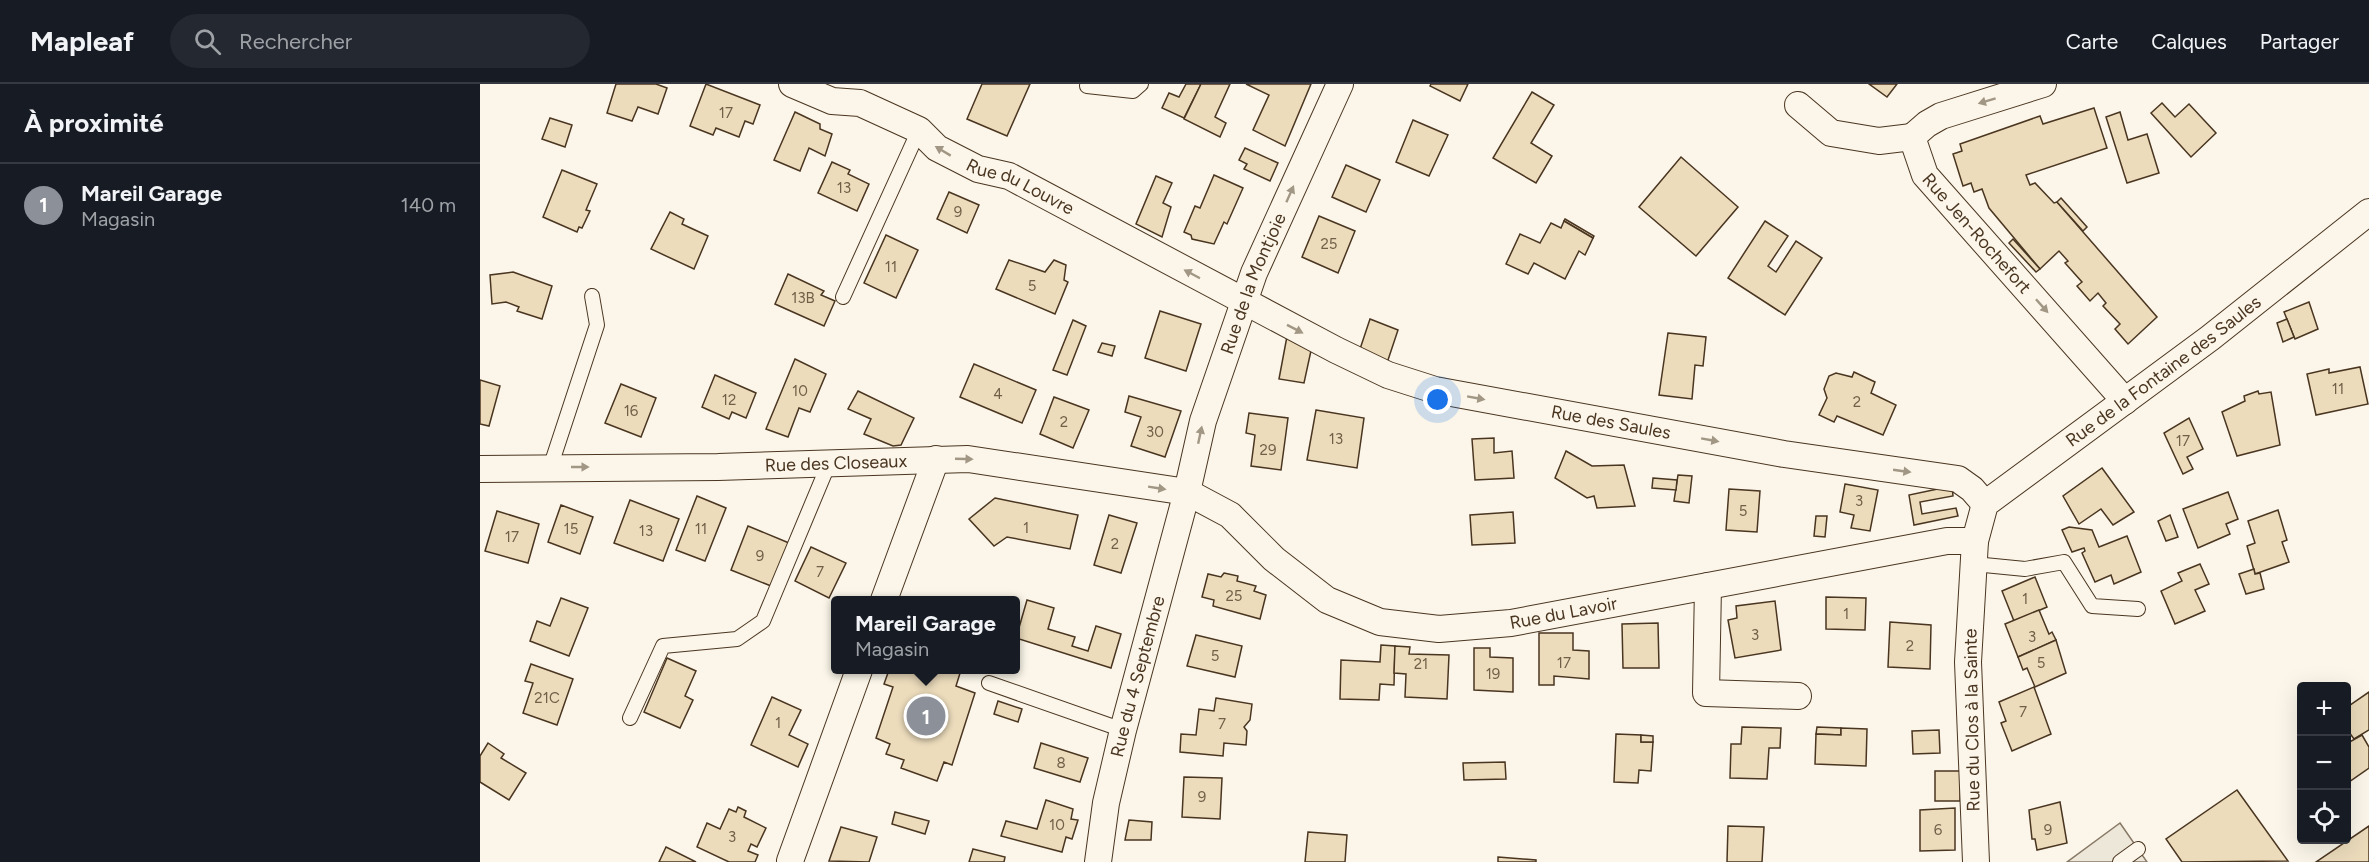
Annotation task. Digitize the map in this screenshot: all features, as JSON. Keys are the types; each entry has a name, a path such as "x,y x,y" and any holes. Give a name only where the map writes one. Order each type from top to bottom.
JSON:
{"street":[{"name":"Rue du Louvre","path":"792,84 832,101 860,103 919,130 937,148 978,170 1009,176 1243,302"},
{"path":"1798,105 1832,133 1879,141 1912,137 1941,116 2043,84"},
{"name":"Rue de la Montjoie","path":"1187,492 1203,421 1243,302 1336,85"},
{"name":"Rue Jen-Rochefort","path":"1912,137 1925,176 2125,401"},
{"name":"Rue de la Fontaine des Saules","path":"1985,504 2211,338 2369,212"},
{"name":"Rue des Saules","path":"1243,302 1388,375 1435,390 1784,454 1958,479 1972,489 1985,504"},
{"path":"885,596 936,459"},
{"name":"Rue des Closeaux","path":"480,469 968,459 1187,492"},
{"name":"Rue du Lavoir","path":"1187,492 1230,515 1274,559 1327,600 1380,622 1439,629 1511,623 1947,541 1974,553"},
{"name":"Rue du 4 Septembre","path":"1098,862 1106,802 1123,730 1187,492"},
{"path":"1974,553 1985,504"},
{"name":"Rue du Clos à la Sainte","path":"1974,553 1968,662 1976,862"},
{"path":"1708,586 1706,693 1798,696"},
{"path":"790,861 857,674"}],"lane":[{"path":"1087,86 1133,91 1141,84"},
{"path":"843,297 919,130"},
{"path":"550,468 597,325 591,296"},
{"path":"630,718 663,646 737,639 763,621 829,463"},
{"path":"1974,553 2025,569 2064,562 2092,606 2138,609"},
{"path":"989,683 1123,730"},
{"path":"2120,862 2138,849"}],"shaded area":[{"path":"2120,823 2147,862 2067,862"}],"building":[{"path":"616,84 656,84 667,88 658,114 638,107 632,121 607,113"},
{"path":"706,84 760,105 753,124 745,121 739,137 716,128 713,135 690,126"},
{"path":"982,84 1030,84 1007,136 967,119"},
{"path":"1186,84 1201,84 1184,118 1162,108 1169,93 1179,97"},
{"path":"1201,84 1230,84 1215,117 1226,123 1220,137 1184,119"},
{"path":"1246,84 1311,84 1285,146 1253,130 1269,95"},
{"path":"1431,84 1468,84 1460,101 1430,86"},
{"path":"1869,84 1897,84 1887,97"},
{"path":"1532,92 1554,105 1531,143 1552,156 1536,183 1493,158"},
{"path":"2162,103 2175,117 2189,104 2216,133 2191,157 2151,113"},
{"path":"2094,108 2107,148 2026,175 2030,185 2035,183 2054,203 2057,202 2157,317 2128,344 2115,329 2120,324 2103,306 2106,303 2098,293 2090,301 2077,286 2082,282 2065,263 2068,261 2059,251 2040,269 1989,208 1982,189 1974,192 1971,183 1963,186 1953,154 1962,151 1960,144 2040,116 2043,124"},
{"path":"795,112 820,124 820,129 832,134 825,156 809,148 800,171 774,160"},
{"path":"2120,112 2128,140 2147,134 2159,173 2127,183 2106,117"},
{"path":"550,118 572,125 565,147 542,139"},
{"path":"1413,120 1448,135 1429,176 1396,162"},
{"path":"1245,148 1278,163 1270,181 1244,169 1247,164 1239,160"},
{"path":"1681,157 1738,207 1696,256 1639,207"},
{"path":"832,162 850,170 848,174 869,184 857,211 818,193"},
{"path":"1346,165 1380,180 1366,212 1332,197"},
{"path":"562,170 597,184 586,210 590,211 582,228 579,227 577,232 543,217"},
{"path":"1214,175 1243,188 1227,224 1224,222 1214,244 1192,239 1191,235 1184,232 1195,206 1200,208"},
{"path":"1156,176 1172,183 1163,203 1171,207 1162,237 1136,224"},
{"path":"949,192 979,205 967,233 937,219"},
{"path":"2061,198 2087,227 2083,231 2057,202"},
{"path":"670,212 684,219 682,224 708,236 694,269 651,249"},
{"path":"1319,216 1355,231 1338,273 1302,257"},
{"path":"1565,219 1594,236 1593,238 1564,221"},
{"path":"1564,221 1593,238 1585,255 1579,251 1565,279 1534,263 1528,274 1506,264 1520,234 1540,243 1551,223 1561,228"},
{"path":"1765,221 1788,236 1768,266 1776,272 1796,241 1822,258 1785,315 1728,278"},
{"path":"886,235 918,250 896,298 864,283"},
{"path":"2013,239 2040,269 2036,272 2009,243"},
{"path":"1009,260 1045,272 1054,260 1066,265 1064,280 1068,282 1055,314 996,289"},
{"path":"513,272 552,286 542,319 517,311 519,307 506,302 492,304 490,275"},
{"path":"788,274 824,291 821,295 835,301 824,326 775,304"},
{"path":"2309,302 2318,329 2295,339 2284,312"},
{"path":"1160,311 1201,324 1186,371 1145,358"},
{"path":"1370,319 1398,330 1387,363 1359,352"},
{"path":"2287,319 2294,337 2283,342 2277,323"},
{"path":"1073,320 1086,326 1067,375 1053,370"},
{"path":"1288,331 1312,346 1304,383 1279,379"},
{"path":"1668,333 1706,337 1703,366 1695,365 1692,399 1659,395"},
{"path":"1102,343 1115,346 1112,356 1098,352"},
{"path":"795,359 826,374 810,412 799,408 788,437 766,429"},
{"path":"974,364 1036,390 1022,423 960,397"},
{"path":"2360,367 2368,404 2316,415 2307,374 2329,369 2329,373"},
{"path":"1854,372 1875,382 1871,393 1896,405 1883,435 1837,416 1834,422 1819,415 1827,398 1824,389 1829,376 1836,373 1852,377"},
{"path":"715,375 756,393 746,418 732,412 729,419 702,407"},
{"path":"480,380 500,386 489,426 480,424"},
{"path":"621,384 656,398 641,437 605,423"},
{"path":"858,391 914,418 901,445 893,446 864,434 871,419 848,409"},
{"path":"2258,391 2259,394 2271,392 2280,445 2237,456 2222,412 2245,401 2244,396"},
{"path":"1129,396 1181,411 1165,457 1131,446 1141,417 1125,412"},
{"path":"1054,397 1089,410 1073,448 1040,434"},
{"path":"1316,410 1364,418 1357,468 1307,460"},
{"path":"1249,413 1288,418 1281,470 1251,466 1255,435 1246,433"},
{"path":"2189,418 2203,449 2187,457 2193,469 2183,474 2164,433"},
{"path":"1494,438 1494,453 1512,451 1514,478 1475,480 1472,439"},
{"path":"1566,451 1592,466 1624,465 1635,506 1597,508 1594,496 1587,498 1555,478"},
{"path":"2102,468 2134,512 2113,525 2101,509 2079,524 2063,496"},
{"path":"1678,475 1692,476 1689,503 1674,501"},
{"path":"1653,478 1677,480 1676,490 1652,488"},
{"path":"1845,484 1878,490 1870,531 1851,528 1854,515 1840,512"},
{"path":"1952,486 1953,496 1920,502 1922,514 1956,508 1958,516 1914,525 1909,495"},
{"path":"1729,489 1760,491 1757,532 1726,530"},
{"path":"2228,492 2238,519 2226,524 2230,534 2198,548 2183,509"},
{"path":"697,496 726,508 705,561 676,550"},
{"path":"995,498 1078,515 1070,549 1007,537 994,546 969,519"},
{"path":"630,500 679,519 663,561 614,543"},
{"path":"561,505 593,517 580,554 548,542"},
{"path":"2278,510 2287,540 2282,542 2289,562 2255,574 2247,546 2255,543 2248,521"},
{"path":"497,511 539,524 528,563 485,551"},
{"path":"1513,512 1515,543 1472,545 1470,515"},
{"path":"1109,515 1137,523 1121,573 1094,565"},
{"path":"2170,515 2178,537 2166,541 2158,521"},
{"path":"1816,516 1827,516 1825,537 1814,536"},
{"path":"748,526 789,543 771,586 731,570"},
{"path":"2069,527 2092,530 2099,547 2127,536 2141,572 2114,584 2111,575 2095,582 2082,553 2085,551 2084,548 2072,552 2062,530"},
{"path":"811,547 846,563 829,598 795,581"},
{"path":"2200,564 2209,584 2195,590 2205,611 2175,624 2161,591 2182,581 2178,573"},
{"path":"2254,569 2255,574 2260,573 2264,589 2246,594 2239,574"},
{"path":"1224,573 1238,576 1237,581 1256,586 1254,591 1266,595 1260,619 1213,606 1214,600 1202,597 1208,574 1221,577"},
{"path":"2035,577 2047,607 2014,621 2002,591"},
{"path":"1826,597 1866,598 1865,630 1826,629"},
{"path":"561,598 588,608 569,656 530,641 537,621 550,626"},
{"path":"1027,600 1054,608 1048,629 1075,637 1072,646 1088,651 1096,626 1121,634 1111,668 1020,639 1020,624"},
{"path":"1775,601 1781,650 1735,658 1728,620 1737,618 1736,606"},
{"path":"2039,610 2049,634 2052,632 2056,640 2018,657 2005,624"},
{"path":"1890,622 1931,625 1930,669 1888,667"},
{"path":"1658,623 1659,668 1623,668 1622,624"},
{"path":"1539,633 1573,633 1573,650 1589,651 1589,679 1554,676 1554,685 1539,685"},
{"path":"1196,635 1242,646 1235,677 1187,666"},
{"path":"2056,640 2066,673 2035,687 2027,668 2023,670 2018,657"},
{"path":"1381,645 1395,646 1394,685 1380,684 1379,700 1340,699 1341,660 1380,662"},
{"path":"1395,646 1410,647 1409,654 1449,655 1447,699 1405,697 1406,674 1394,673"},
{"path":"1474,648 1490,648 1490,657 1513,658 1513,692 1474,690"},
{"path":"667,658 696,671 685,696 693,700 680,728 644,712"},
{"path":"531,664 573,679 557,725 523,713 533,683 525,681"},
{"path":"888,674 960,674 956,686 975,693 952,765 944,762 937,781 901,768 904,760 886,754 890,744 876,738 893,687 884,684"},
{"path":"2034,687 2051,734 2012,751 2001,723 2006,721 1999,702"},
{"path":"2369,692 2369,730 2354,739 2351,735 2351,705"},
{"path":"772,697 801,710 789,735 808,744 798,767 751,745"},
{"path":"1216,698 1252,704 1250,720 1244,727 1247,731 1246,745 1224,743 1223,756 1180,752 1181,734 1196,735 1199,709 1214,711"},
{"path":"998,701 1022,709 1018,722 994,714"},
{"path":"1742,727 1781,728 1780,748 1769,748 1767,779 1730,778 1731,744 1741,744"},
{"path":"1817,727 1841,728 1841,735 1816,734"},
{"path":"1841,728 1867,729 1866,766 1815,764 1816,734 1841,735"},
{"path":"1939,730 1940,753 1913,754 1912,731"},
{"path":"1616,734 1641,735 1641,742 1653,742 1651,771 1639,770 1638,783 1614,782"},
{"path":"1641,735 1653,736 1653,742 1641,742"},
{"path":"2362,735 2369,747 2369,768 2351,781 2351,741"},
{"path":"488,743 504,754 501,758 526,773 509,800 480,782 480,756"},
{"path":"1041,743 1088,758 1080,782 1034,768"},
{"path":"1505,762 1506,779 1464,780 1463,763"},
{"path":"1935,771 1961,771 1960,801 1935,801"},
{"path":"1184,777 1222,778 1220,819 1182,817"},
{"path":"2237,790 2288,861 2182,862 2166,839"},
{"path":"1046,800 1073,809 1071,819 1078,820 1072,839 1066,837 1062,852 1001,836 1006,821 1037,829"},
{"path":"2060,802 2067,843 2037,850 2035,839 2032,839 2029,810"},
{"path":"738,807 746,811 744,817 766,828 757,847 751,844 748,851 758,855 755,862 729,862 697,847 707,823 720,829 729,809 736,812"},
{"path":"1955,808 1955,850 1920,851 1920,810"},
{"path":"895,812 929,821 925,834 892,824"},
{"path":"1129,820 1152,822 1151,840 1125,840"},
{"path":"1728,826 1764,827 1762,862 1727,862"},
{"path":"2369,826 2369,862 2316,862 2342,844 2351,844 2351,838"},
{"path":"841,827 877,837 869,862 829,861"},
{"path":"1308,832 1347,835 1345,862 1305,862"},
{"path":"666,847 696,862 659,862"},
{"path":"973,849 1005,857 1004,862 969,862"},
{"path":"1498,857 1536,860 1536,862 1498,862"}],"place":[{"name":"Mareil Garage","path":"926,716"}]}
